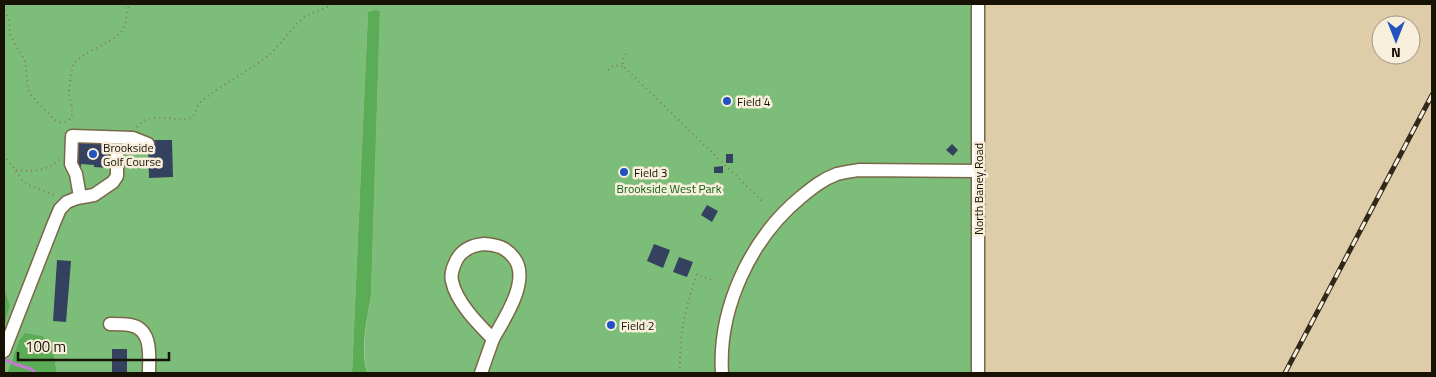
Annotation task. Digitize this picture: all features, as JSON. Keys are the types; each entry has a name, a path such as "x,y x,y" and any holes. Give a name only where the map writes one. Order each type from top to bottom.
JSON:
{"street":[{"name":"North Baney Road","path":"978,4 978,373"},
{"path":"76,198 76,174 71,164 72,136 133,138 148,144"},
{"path":"4,352 60,209 67,202 94,194 113,182 117,176 117,155"},
{"path":"722,373 722,355 726,327 734,295 746,267 772,228 794,203 807,192 835,175 859,170 978,171"},
{"path":"481,373 493,339 517,292 519,270 516,260 502,247 493,244 476,244 458,256 453,269 452,280 454,289 464,306 493,339"},
{"path":"110,324 132,325 144,334 150,351 149,373"}],"path":[{"path":"4,11 9,20 10,35 25,61 28,89 31,95 54,119 58,122 64,122 72,117 69,93 73,65 78,59 122,32 130,4"},
{"path":"133,138 136,130 145,120 163,118 188,119 193,116 206,98 274,51 306,16 333,4"},
{"path":"624,67 622,62 626,54"},
{"path":"608,70 618,65 624,67 762,201"},
{"path":"4,155 22,181 28,185 55,195 76,198"},
{"path":"16,170 42,170 52,166 63,156"},
{"path":"680,373 681,335 697,274 714,280"}],"green space":[{"name":"Brookside West Park","path":"4,4 972,4 973,373 367,373 365,344 371,295 380,11 375,10 368,12 352,373 57,373 52,345 13,356 7,373 4,373 4,329 10,305 4,288"},
{"path":"380,11 371,295 364,344 367,373 352,373 368,12"},
{"path":"4,288 10,305 4,329"},
{"path":"25,333 42,336 52,345 57,373 7,373 19,341"}],"building":[{"name":"Brookside Golf Course","path":"76,139 110,144 109,168 81,164 81,168 75,167"},
{"path":"148,140 172,140 173,177 149,178"},
{"path":"952,144 958,150 953,156 946,150"},
{"path":"726,154 733,154 733,163 726,163"},
{"path":"723,166 723,173 714,173 714,167"},
{"path":"707,205 718,211 712,222 701,215"},
{"path":"654,244 670,250 663,268 647,261"},
{"path":"679,257 693,262 687,277 673,272"},
{"path":"57,260 71,261 66,322 53,321"},
{"path":"112,349 127,349 127,373 112,373"}],"waterway":[{"path":"4,359 31,369 35,373"}],"railway":[{"path":"1285,373 1432,95"}],"place":[{"name":"Field 4","path":"727,101"},
{"name":"Brookside Golf Course","path":"93,154"},
{"name":"Field 3","path":"624,172"},
{"name":"Field 2","path":"611,325"}]}
